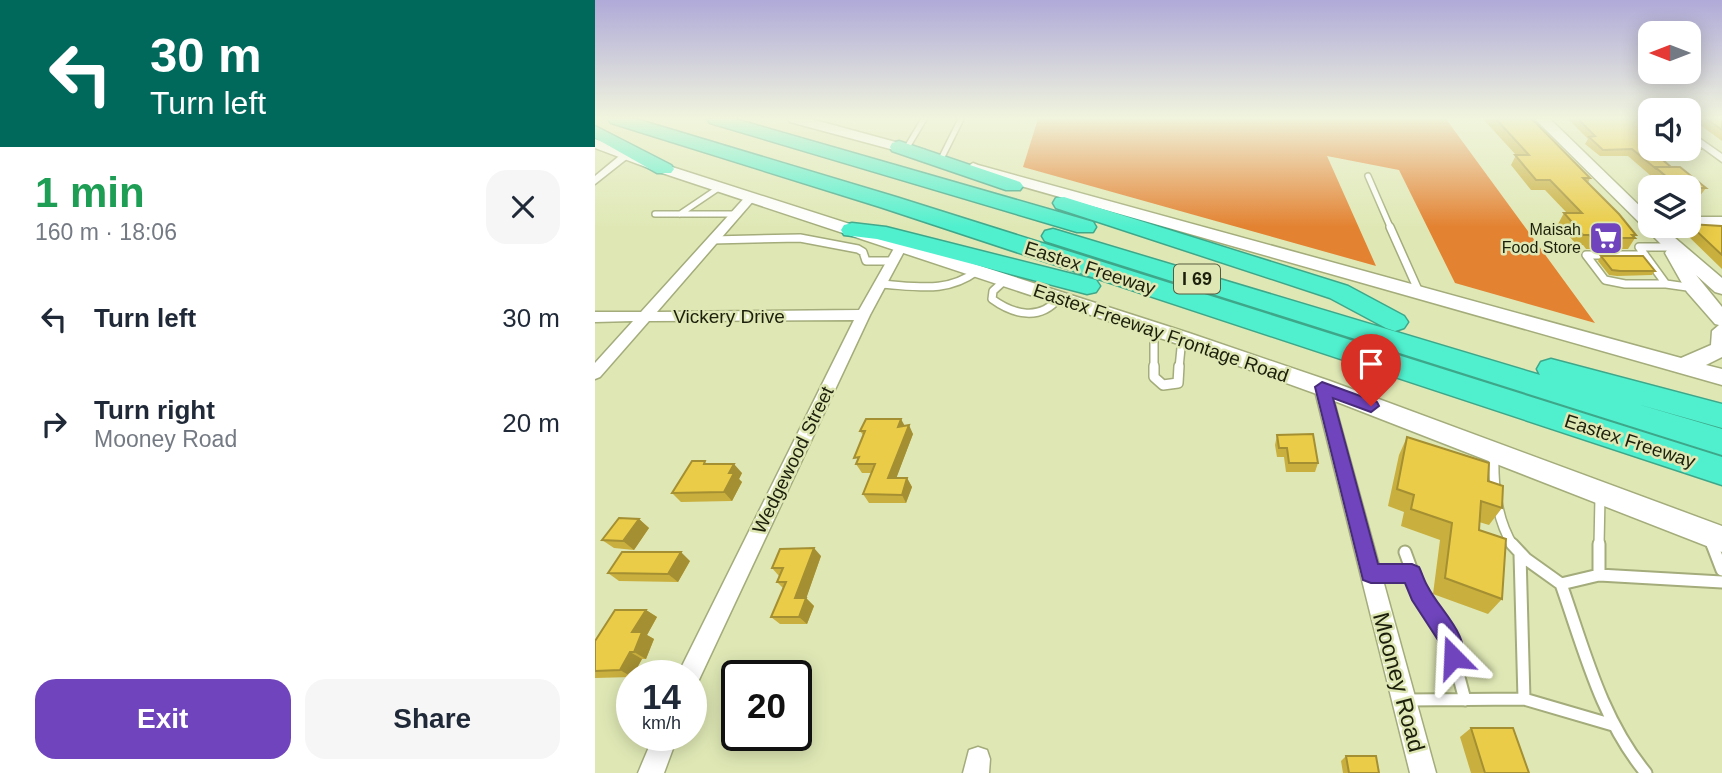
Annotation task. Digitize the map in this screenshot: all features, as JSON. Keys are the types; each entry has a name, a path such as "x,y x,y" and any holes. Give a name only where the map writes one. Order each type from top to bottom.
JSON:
{"highway":[{"path":"639,155 664,169"},
{"name":"Eastex Freeway","path":"735,155 1722,471"},
{"name":"I 69","path":"790,155 1722,442"},
{"name":"Eastex Freeway","path":"839,155 1395,322 1722,416"},
{"path":"924,155 1339,292 1395,322"},
{"path":"833,230 878,232 1146,301 1497,397"}],"main road":[{"name":"Eastex Freeway Frontage Road","path":"628,155 751,197 897,253 977,271 1322,387 1715,536"},
{"path":"927,155 1721,377"},
{"path":"1579,155 1638,212"},
{"path":"1663,238 1722,288"},
{"path":"1672,247 1675,259 1694,289 1722,319"},
{"path":"1682,366 1721,349 1722,331"}],"street":[{"path":"595,181 628,155"},
{"path":"595,373 751,197"},
{"path":"1701,221 1722,221"},
{"name":"Wedgewood Street","path":"697,660 863,315 897,253"},
{"name":"Vickery Drive","path":"595,317 863,315"},
{"name":"Mooney Road","path":"1322,387 1423,773"},
{"path":"652,773 660,751"}],"lane":[{"path":"941,159 943,155"},
{"path":"1368,176 1419,292"},
{"path":"680,214 720,187"},
{"path":"655,214 735,214"},
{"path":"816,239 833,230"},
{"path":"712,240 816,239 857,249 863,252 866,261 897,253"},
{"path":"1632,239 1666,284"},
{"path":"1639,247 1672,247"},
{"path":"1645,255 1586,255 1605,279 1625,284 1666,284 1694,289"},
{"path":"880,284 938,289 954,287 977,271"},
{"path":"1154,330 1154,377 1163,385 1178,383 1182,338"},
{"path":"1493,452 1492,480 1507,538 1520,554 1561,584 1613,725 1625,748 1646,773"},
{"path":"1599,575 1600,492"},
{"path":"1715,536 1722,570"},
{"path":"1405,552 1420,593 1448,636 1465,700"},
{"path":"1520,554 1525,632 1524,699"},
{"path":"1371,574 1412,573"},
{"path":"1561,584 1599,575 1722,582"},
{"path":"1404,700 1524,699 1613,725"}],"shaded area":[{"path":"1027,155 1472,155 1595,323 1455,283 1399,170 1327,156 1376,266 1023,167"}],"building":[{"path":"1515,155 1567,155 1590,178 1583,178 1619,214 1636,235 1632,235 1635,238 1592,238 1583,235 1564,213 1582,213 1550,180 1536,180"},
{"path":"1647,161 1664,161 1671,167 1655,167"},
{"path":"1655,167 1680,167 1690,175 1664,175"},
{"path":"1701,225 1722,226 1722,255 1701,235"},
{"path":"1601,256 1643,256 1655,271 1612,270"},
{"path":"866,419 901,419 898,427 909,425 888,478 907,478 902,495 863,494 875,464 856,464 859,457 854,458 865,431 860,431"},
{"path":"1313,434 1318,463 1289,463 1287,448 1279,448 1277,435"},
{"path":"1407,437 1489,463 1488,481 1503,486 1502,508 1481,501 1479,530 1506,539 1502,599 1445,578 1452,523 1411,509 1414,495 1397,489"},
{"path":"692,461 705,461 704,464 734,464 729,473 734,473 724,492 672,493"},
{"path":"619,518 639,519 623,541 602,540"},
{"path":"814,548 795,598 806,598 799,617 771,617 786,582 777,582 783,568 772,568 780,549"},
{"path":"622,552 681,552 668,574 608,573"},
{"path":"615,610 646,610 632,632 642,632 634,652 630,652 626,660 616,660 616,670 595,671 595,641"},
{"path":"1471,728 1513,728 1529,773 1485,773"},
{"path":"1346,756 1376,756 1379,773 1349,773"}],"place":[{"name":"Maisah Food Store","path":"1606,238"}],"route":[{"path":"1371,406 1322,387 1371,574 1412,573 1427,606 1448,636 1453,657"}]}
